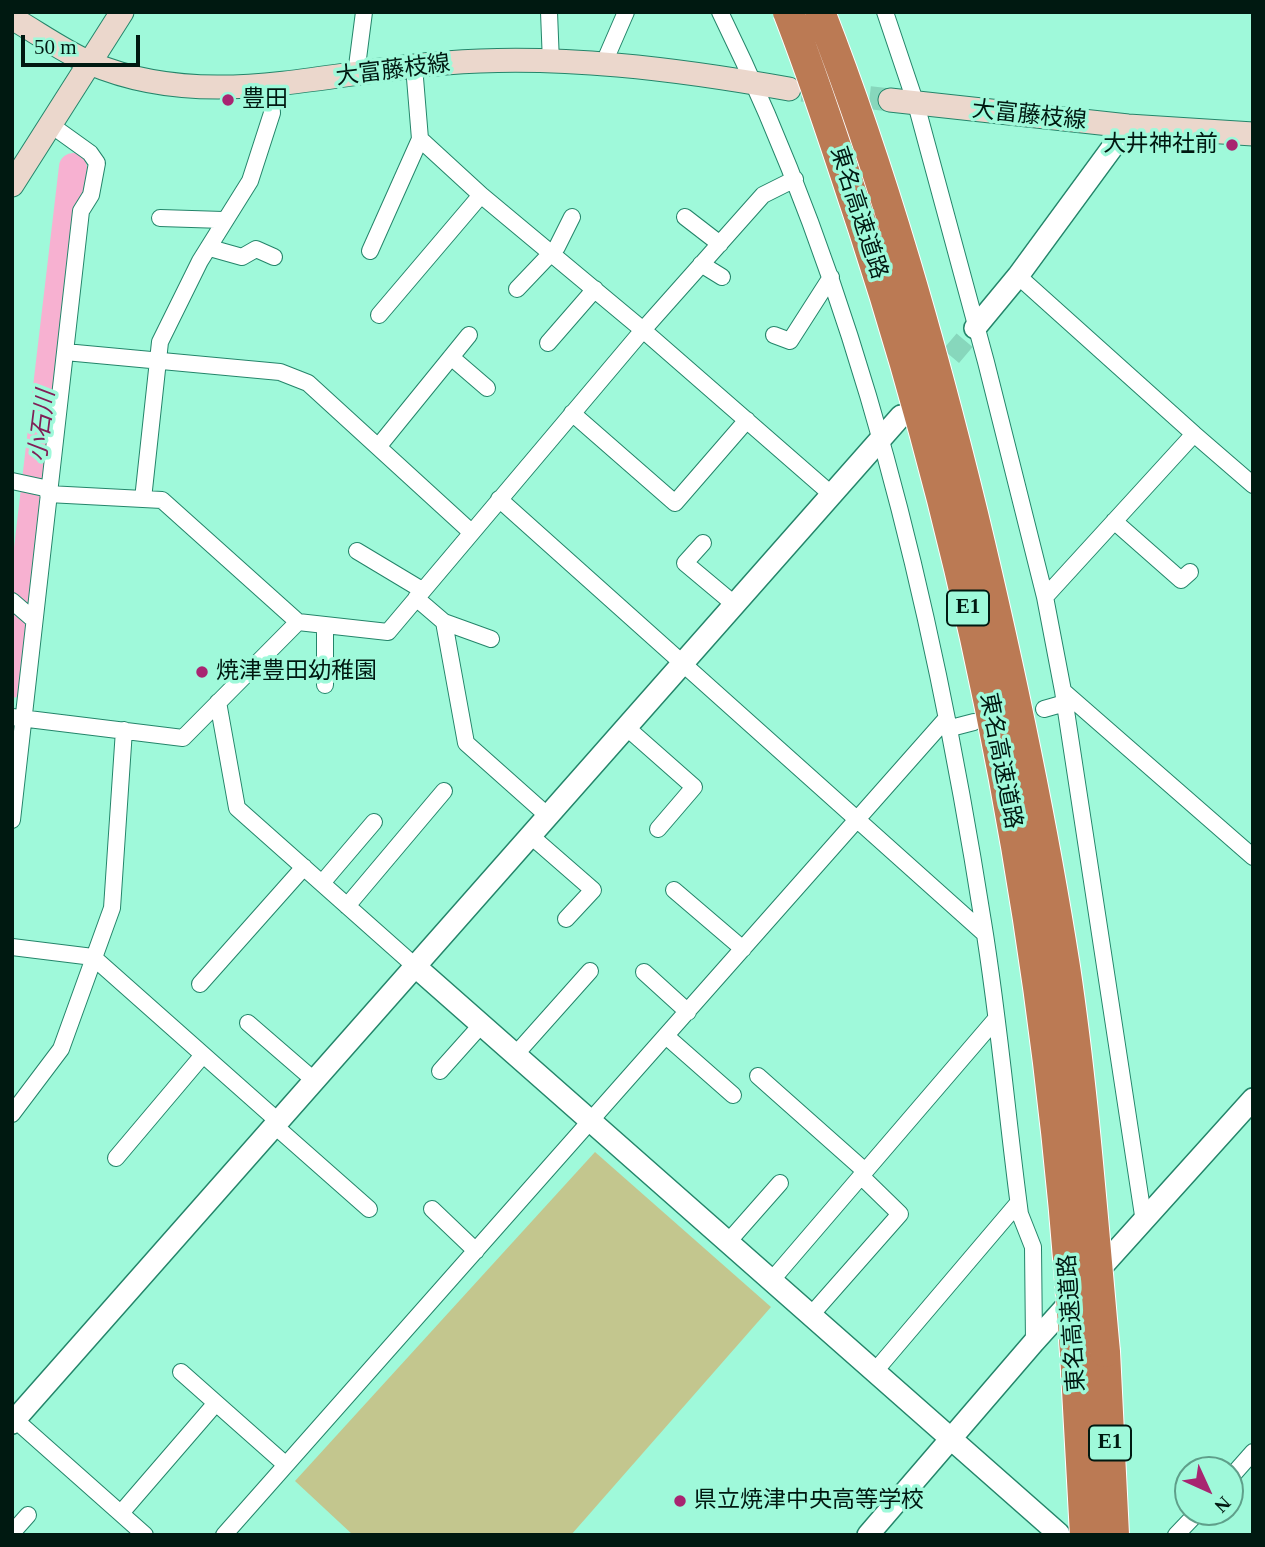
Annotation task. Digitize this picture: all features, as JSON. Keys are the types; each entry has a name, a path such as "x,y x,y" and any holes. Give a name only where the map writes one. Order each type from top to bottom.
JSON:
{"highway":[{"name":"東名高速道路","path":"789,12 849,184 916,398 965,593 993,724 1029,913 1067,1222 1085,1535"},
{"name":"東名高速道路","path":"820,12 861,117 914,288 941,385 1027,743 1065,970 1105,1352 1114,1535"}],"main road":[{"path":"12,185 122,12"},
{"name":"大富藤枝線","path":"12,18 90,63 180,88 270,87 448,62 603,65 789,89"},
{"name":"大富藤枝線","path":"890,100 1128,126 1253,134"}],"street":[{"path":"356,74 364,12"},
{"path":"549,12 551,63"},
{"path":"603,65 626,12"},
{"path":"720,12 755,83 795,179 831,277 880,437 946,725 985,934 1018,1203 1033,1247 1034,1342"},
{"path":"885,12 916,104 1045,597 1064,697 1144,1222"},
{"path":"370,251 420,139 414,66"},
{"path":"143,499 160,342 200,261 210,248 223,220 250,181 272,113 270,87"},
{"path":"12,820 18,717 34,620 82,211 91,195 97,163 90,153 51,124"},
{"path":"975,328 1018,276 1128,126"},
{"path":"420,139 481,195 643,330 831,494"},
{"path":"12,481 49,491 162,500 298,622 388,632 701,264 763,195 795,179"},
{"path":"379,315 481,195"},
{"path":"517,289 557,247 572,217"},
{"path":"685,217 720,244"},
{"path":"159,218 223,220"},
{"path":"210,248 242,257 256,249 274,257"},
{"path":"701,264 722,277"},
{"path":"1018,276 1253,485"},
{"path":"774,335 790,341 831,277"},
{"path":"548,343 595,289"},
{"path":"378,447 469,335"},
{"path":"65,352 280,372 308,383 471,532"},
{"path":"451,357 487,388"},
{"path":"572,413 675,503 747,420"},
{"path":"145,1535 13,1420 901,416"},
{"path":"1045,597 1194,434"},
{"path":"499,499 985,934"},
{"path":"1114,521 1181,580 1190,572"},
{"path":"703,542 685,564 734,604"},
{"path":"357,551 419,594 444,622 491,639"},
{"path":"12,601 34,620"},
{"path":"18,717 183,738 298,622"},
{"path":"444,622 466,743 548,816"},
{"path":"325,625 325,685"},
{"path":"1044,709 1064,697"},
{"path":"1064,697 1253,857"},
{"path":"218,702 237,808 771,1281 876,1370 952,1438 1042,1527 1059,1534"},
{"path":"224,1535 857,821 946,725 974,722"},
{"path":"626,727 694,787 658,829"},
{"path":"12,1114 61,1049 112,908 124,730"},
{"path":"347,906 444,791"},
{"path":"322,883 374,822"},
{"path":"531,836 593,890 566,919"},
{"path":"200,984 304,867"},
{"path":"674,890 743,949"},
{"path":"12,947 93,957 369,1209"},
{"path":"516,1054 590,971"},
{"path":"644,972 688,1012"},
{"path":"771,1281 995,1020"},
{"path":"248,1023 315,1081"},
{"path":"440,1071 482,1024"},
{"path":"666,1036 733,1095"},
{"path":"116,1158 203,1055"},
{"path":"758,1076 863,1173 900,1213 811,1315"},
{"path":"868,1535 1034,1342 1253,1098"},
{"path":"728,1242 780,1183"},
{"path":"876,1370 1018,1203"},
{"path":"432,1209 476,1251"},
{"path":"181,1372 286,1465"},
{"path":"121,1513 216,1403"},
{"path":"12,1533 29,1515"}],"green space":[{"path":"595,1152 771,1307 571,1535 353,1535 295,1481"}],"waterway":[{"name":"小石川","path":"12,684 73,167"}],"tunnel":[{"path":"802,90 890,100"},
{"path":"931,380 975,328"}],"place":[{"name":"豊田","path":"228,100"},
{"name":"大井神社前","path":"1232,145"},
{"name":"焼津豊田幼稚園","path":"202,672"},
{"name":"県立焼津中央高等学校","path":"680,1501"}]}
